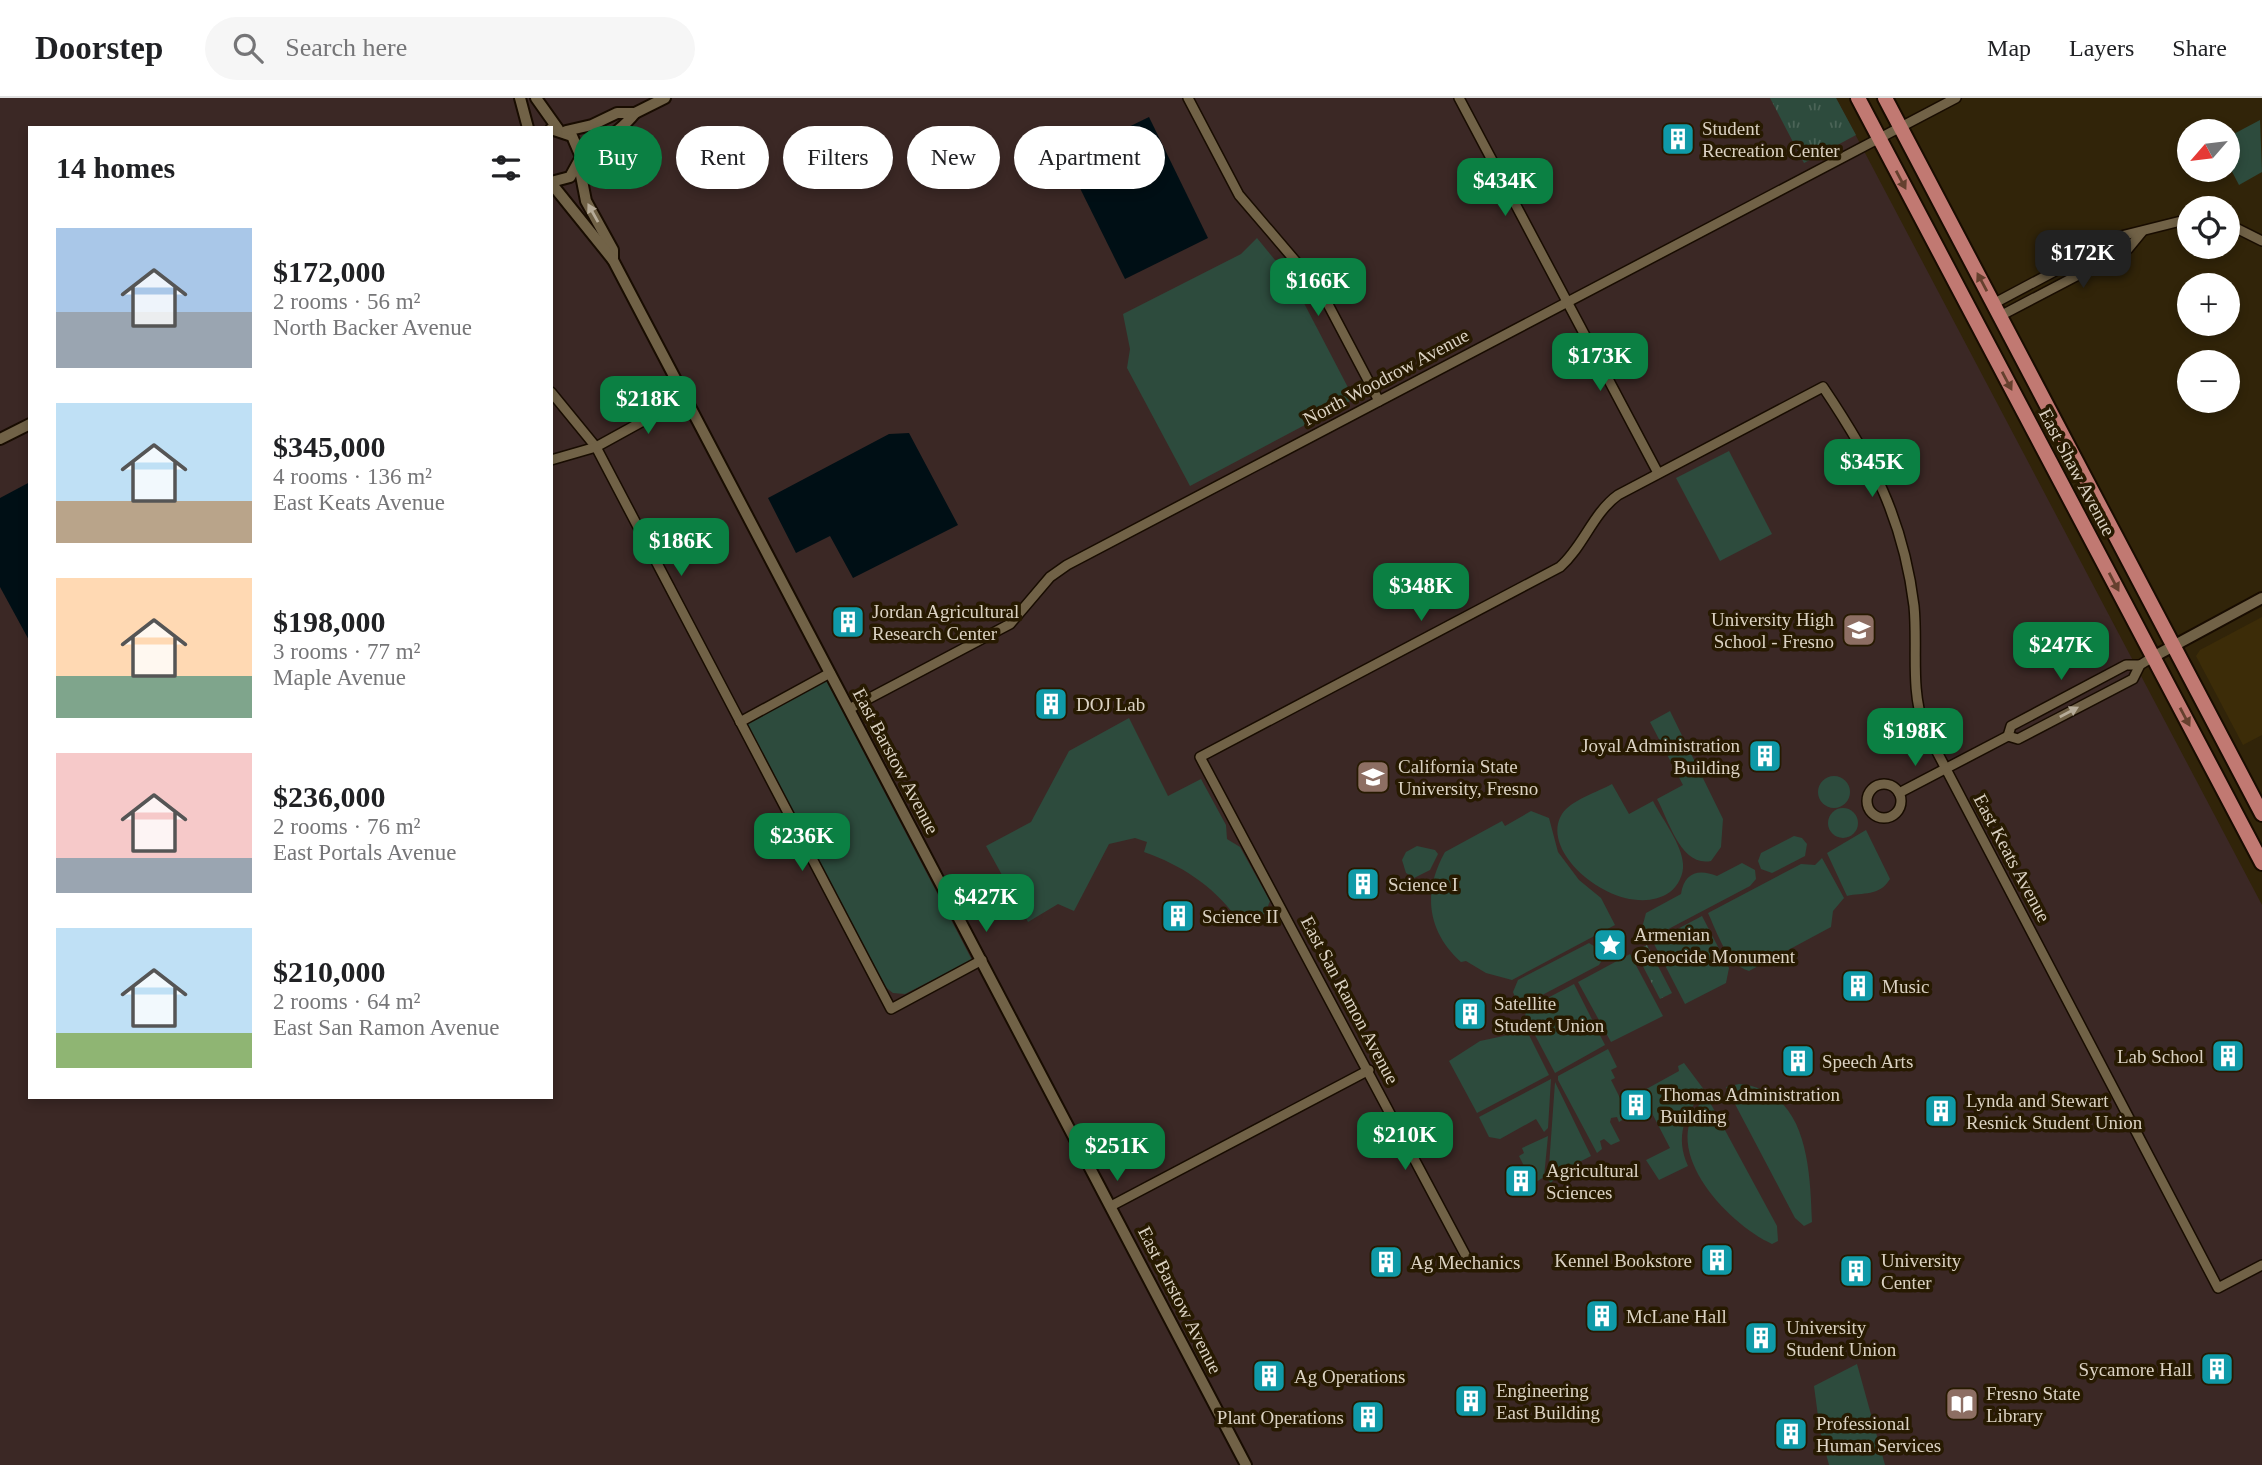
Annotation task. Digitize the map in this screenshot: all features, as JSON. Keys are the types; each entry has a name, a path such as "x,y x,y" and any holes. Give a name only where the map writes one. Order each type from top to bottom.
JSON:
{"main road":[{"name":"East Shaw Avenue","path":"1858,98 2262,863"},
{"name":"East Shaw Avenue","path":"1885,98 2262,814"}],"street":[{"path":"520,98 527,126"},
{"path":"536,98 558,129 592,125 617,113 635,113"},
{"path":"625,126 635,113 664,98"},
{"path":"1188,98 1239,195 1321,291 1378,401"},
{"path":"1459,98 1658,473"},
{"name":"North Woodrow Avenue","path":"849,709 1010,624 1050,577 1067,565 1956,98"},
{"name":"East Barstow Avenue","path":"558,129 574,140"},
{"path":"553,182 570,177 574,171"},
{"name":"East Barstow Avenue","path":"553,185 613,260 1246,1465"},
{"name":"East Barstow Avenue","path":"584,189 586,201 613,250 613,260"},
{"path":"1996,310 2121,236 2177,222"},
{"path":"2240,230 2262,241"},
{"path":"1996,310 2128,249 2141,232"},
{"name":"East Keats Avenue","path":"1658,473 1823,387 1874,467 1895,520 1914,607 1917,706 1924,727 2218,1288 2262,1265"},
{"path":"553,395 596,447 891,1009 982,960"},
{"path":"553,459 596,447 685,398"},
{"path":"0,439 28,425"},
{"name":"East San Ramon Avenue","path":"1468,1260 1200,757 1560,567 1576,551 1610,501 1658,473"},
{"path":"2008,736 2011,726 2126,665 2140,665 2262,598"},
{"path":"1899,793 2008,736 2018,739 2133,679 2140,665"},
{"path":"740,722 831,673"},
{"path":"1111,1206 1369,1070"}],"shaded area":[{"name":"California State University, Fresno","path":"0,98 1836,98 2262,905 2262,1465 0,1465"},
{"path":"1149,117 1153,126 1131,126"},
{"path":"1165,150 1208,238 1125,279 1080,189 1165,189"},
{"path":"909,433 958,525 853,578 830,536 796,553 768,498 889,434"},
{"path":"28,483 28,638 0,587 0,498"},
{"path":"2262,617 2262,735 2243,745 2196,656 2200,650"}],"green space":[{"path":"1770,98 1836,98 1856,135 1804,163"},
{"path":"2260,120 2262,172 2239,185 2237,182 2240,182 2240,131"},
{"path":"1257,238 1293,282 1354,399 1190,486 1127,368 1130,349 1123,314 1241,254"},
{"path":"1729,451 1772,534 1720,561 1676,478"},
{"path":"826,680 972,960 905,994 893,993 884,986 746,723"},
{"path":"1670,711 1723,819 1721,847 1711,861 1701,861 1684,850 1671,830 1657,799 1683,785 1650,722"},
{"path":"1129,718 1168,796 1201,779 1226,825 1227,839 1240,847 1270,901 1268,906 1272,913 1236,917 1217,895 1195,877 1144,852 1147,842 1135,838 1109,844 1074,911 1058,904 1028,922 986,846 1031,822 1069,751"},
{"path":"1834,776 1845,781 1850,792 1845,803 1834,808 1823,803 1818,792 1823,781"},
{"path":"1612,784 1629,814 1653,801 1671,832 1682,856 1683,868 1680,880 1670,892 1651,900 1630,899 1609,892 1589,880 1573,865 1562,848 1557,830 1562,814 1578,800"},
{"path":"1843,808 1854,812 1858,823 1854,834 1843,838 1832,834 1828,823 1832,812"},
{"path":"1531,811 1549,818 1558,852 1579,880 1601,898 1615,925 1512,980 1486,973 1466,961 1461,962 1449,950 1435,923 1431,896 1433,881 1445,852 1502,821 1505,826"},
{"path":"1866,830 1890,879 1876,891 1847,896 1827,853"},
{"path":"1794,836 1802,838 1807,844 1805,856 1772,873 1761,869 1758,861 1761,853"},
{"path":"1417,846 1435,850 1438,854 1430,870 1414,878 1406,873 1402,860 1406,852"},
{"path":"1822,858 1844,898 1833,911 1831,927 1749,971 1741,968 1724,947 1708,913 1801,864 1815,865"},
{"path":"1742,863 1755,870 1756,879 1750,886 1657,935 1648,935 1642,928 1646,913 1681,894 1685,881 1693,874 1704,872 1717,876"},
{"path":"1702,916 1729,968 1726,983 1685,1004 1653,942"},
{"path":"1589,943 1602,951 1604,957 1599,965 1529,1002 1515,997 1513,992 1518,980"},
{"path":"1647,945 1672,993 1660,999 1635,951"},
{"path":"1630,954 1663,1016 1611,1042 1578,982"},
{"path":"1574,984 1605,1045 1555,1073 1525,1016 1527,1009"},
{"path":"1527,1031 1549,1075 1477,1113 1449,1061 1480,1041"},
{"path":"1608,1049 1617,1067 1611,1070 1615,1078 1611,1080 1629,1116 1619,1122 1617,1117 1611,1118 1610,1122 1620,1141 1611,1145 1604,1139 1600,1141 1602,1149 1597,1153 1558,1076"},
{"path":"1684,1063 1705,1091 1692,1108 1684,1126 1682,1145 1688,1166 1659,1180 1646,1160 1670,1148 1641,1092 1679,1071 1678,1066"},
{"path":"1551,1079 1548,1128 1544,1132 1536,1119 1500,1139 1489,1137 1479,1117"},
{"path":"1555,1082 1591,1156 1560,1172 1551,1183 1548,1180"},
{"path":"1739,1084 1762,1089 1779,1101 1792,1116 1801,1135 1809,1178 1812,1222 1804,1226 1795,1218 1726,1087"},
{"path":"1707,1097 1777,1226 1778,1241 1772,1244 1754,1234 1717,1201 1691,1159 1687,1137 1692,1116"},
{"path":"1548,1136 1544,1177 1533,1184 1519,1156 1524,1153 1522,1148"},
{"path":"1857,1364 1885,1465 1829,1465 1820,1431 1814,1386"}],"place":[{"name":"Student Recreation Center","path":"1678,139"},
{"name":"Jordan Agricultural Research Center","path":"848,622"},
{"name":"University High School - Fresno","path":"1859,630"},
{"name":"DOJ Lab","path":"1051,704"},
{"name":"Joyal Administration Building","path":"1765,756"},
{"name":"California State University, Fresno","path":"1373,777"},
{"name":"Science I","path":"1363,884"},
{"name":"Science II","path":"1178,916"},
{"name":"Armenian Genocide Monument","path":"1610,945"},
{"name":"Music","path":"1858,986"},
{"name":"Satellite Student Union","path":"1470,1014"},
{"name":"Lab School","path":"2228,1056"},
{"name":"Speech Arts","path":"1798,1061"},
{"name":"Thomas Administration Building","path":"1636,1105"},
{"name":"Lynda and Stewart Resnick Student Union","path":"1941,1111"},
{"name":"Agricultural Sciences","path":"1521,1181"},
{"name":"Kennel Bookstore","path":"1717,1260"},
{"name":"Ag Mechanics","path":"1386,1262"},
{"name":"University Center","path":"1856,1271"},
{"name":"McLane Hall","path":"1602,1316"},
{"name":"University Student Union","path":"1761,1338"},
{"name":"Sycamore Hall","path":"2217,1369"},
{"name":"Ag Operations","path":"1269,1376"},
{"name":"Engineering East Building","path":"1471,1401"},
{"name":"Fresno State Library","path":"1962,1404"},
{"name":"Plant Operations","path":"1368,1417"},
{"name":"Professional Human Services","path":"1791,1434"}]}
